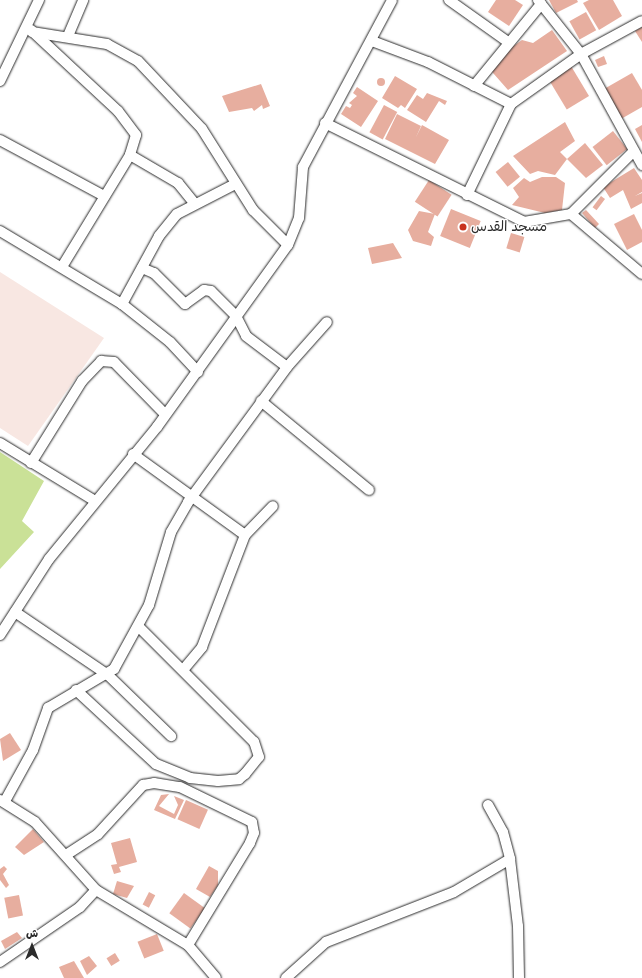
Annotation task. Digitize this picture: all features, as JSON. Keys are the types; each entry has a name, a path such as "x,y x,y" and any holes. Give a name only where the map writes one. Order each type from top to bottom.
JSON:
{"street":[{"path":"0,81 30,30 39,0"},
{"path":"68,36 83,0"},
{"path":"0,635 49,559 198,372 288,244 299,218 303,167 325,123 372,41 392,0"},
{"path":"449,0 508,42"},
{"path":"474,86 540,2 581,54 642,165"},
{"path":"467,195 511,104 581,54 642,21"},
{"path":"30,30 107,44 138,61 202,129 235,184 253,210 288,244"},
{"path":"30,30 133,127 136,142 130,155 62,266"},
{"path":"372,41 428,62 511,104"},
{"path":"325,123 467,195 524,222 571,214 634,151"},
{"path":"0,140 104,196"},
{"path":"130,155 178,183 195,204"},
{"path":"122,304 167,226 195,204 235,184"},
{"path":"571,214 642,274"},
{"path":"0,231 62,266 122,304 170,342 198,372"},
{"path":"142,268 154,273 181,302 190,303 208,290 236,316 246,336 287,367"},
{"path":"216,978 188,945 96,890 35,822 2,800 33,750 48,708 76,690 108,675 139,627 171,532 193,496 287,367 328,322"},
{"path":"31,463 82,381 101,361 114,362 165,414"},
{"path":"261,401 369,490"},
{"path":"0,443 95,501"},
{"path":"134,454 245,535"},
{"path":"183,670 202,647 245,535 273,506"},
{"path":"15,612 108,675 171,736"},
{"path":"76,690 156,764 190,778 218,782 239,779 258,759 256,746 183,670 139,627"},
{"path":"66,855 98,834 143,786 154,783 180,787 252,822 254,833 250,843 188,945"},
{"path":"488,805 503,832 510,859 518,926 519,978"},
{"path":"286,978 314,951 335,937 454,892 510,859"},
{"path":"0,962 80,907 96,890"}],"shaded area":[{"path":"0,272 104,338 28,446 0,428"}],"green space":[{"path":"0,452 44,481 22,521 34,532 0,569"}],"building":[{"path":"496,0 515,0 523,5 509,26 488,12"},
{"path":"549,0 577,0 578,2 556,13"},
{"path":"589,0 613,0 622,16 599,30 583,3"},
{"path":"586,12 596,30 580,40 569,21"},
{"path":"642,27 642,42 635,31"},
{"path":"552,30 567,51 508,90 486,65 522,40 533,43"},
{"path":"604,56 607,64 598,67 595,60"},
{"path":"571,66 589,96 567,109 549,79"},
{"path":"632,73 642,90 642,107 621,119 604,89"},
{"path":"395,76 417,89 405,108 401,105 398,108 382,98"},
{"path":"379,78 383,78 385,82 383,86 379,86 377,84 377,80"},
{"path":"261,84 270,106 263,109 262,105 254,111 252,108 229,112 222,96"},
{"path":"357,87 378,101 361,127 341,114 346,106 350,108 352,105 349,103 357,96 353,93"},
{"path":"427,93 447,101 445,105 439,101 426,122 407,110 417,95 423,99"},
{"path":"384,105 397,112 383,139 369,132"},
{"path":"397,114 421,126 416,137 422,125 449,140 435,164 385,139"},
{"path":"565,122 575,141 560,152 567,159 555,175 538,171 530,174 513,156"},
{"path":"642,125 642,142 635,129"},
{"path":"613,131 627,149 607,165 593,147"},
{"path":"585,143 603,165 586,178 567,159"},
{"path":"508,162 520,177 508,187 496,172"},
{"path":"634,168 642,180 642,192 635,196 642,193 642,203 631,209 623,190 610,198 603,187"},
{"path":"542,177 556,177 565,183 562,210 545,213 512,205 519,197 513,188 524,178 530,182"},
{"path":"429,180 452,195 437,217 415,202"},
{"path":"601,196 605,199 597,210 593,207"},
{"path":"451,209 481,221 470,248 440,236"},
{"path":"586,210 599,224 595,228 582,213"},
{"path":"419,211 435,214 428,232 434,237 431,246 413,241 408,230"},
{"path":"634,214 642,230 642,242 627,250 614,224"},
{"path":"511,233 524,237 520,252 506,248"},
{"path":"393,243 402,258 372,264 368,248"},
{"path":"10,733 21,750 3,761 0,739"},
{"path":"169,794 159,806 174,814 178,805 174,796 184,800 175,819 154,810 161,795"},
{"path":"186,800 208,810 199,829 177,819"},
{"path":"33,829 44,842 24,855 15,847"},
{"path":"130,838 137,862 119,867 121,872 114,874 111,865 117,864 111,843"},
{"path":"4,866 7,869 3,874 9,885 6,888 0,880 0,869"},
{"path":"209,866 218,871 218,885 210,897 196,889"},
{"path":"117,881 134,886 127,898 113,894"},
{"path":"149,892 155,895 149,908 143,904"},
{"path":"184,893 205,908 190,929 169,913"},
{"path":"19,895 23,916 8,918 4,898"},
{"path":"17,932 22,938 5,949 1,941"},
{"path":"157,934 164,951 144,959 138,942"},
{"path":"115,953 120,961 111,966 107,958"},
{"path":"89,956 97,966 87,975 80,961"},
{"path":"74,961 84,978 64,978 59,967"}],"place":[{"name":"مسجد القدس","path":"463,227"}]}
